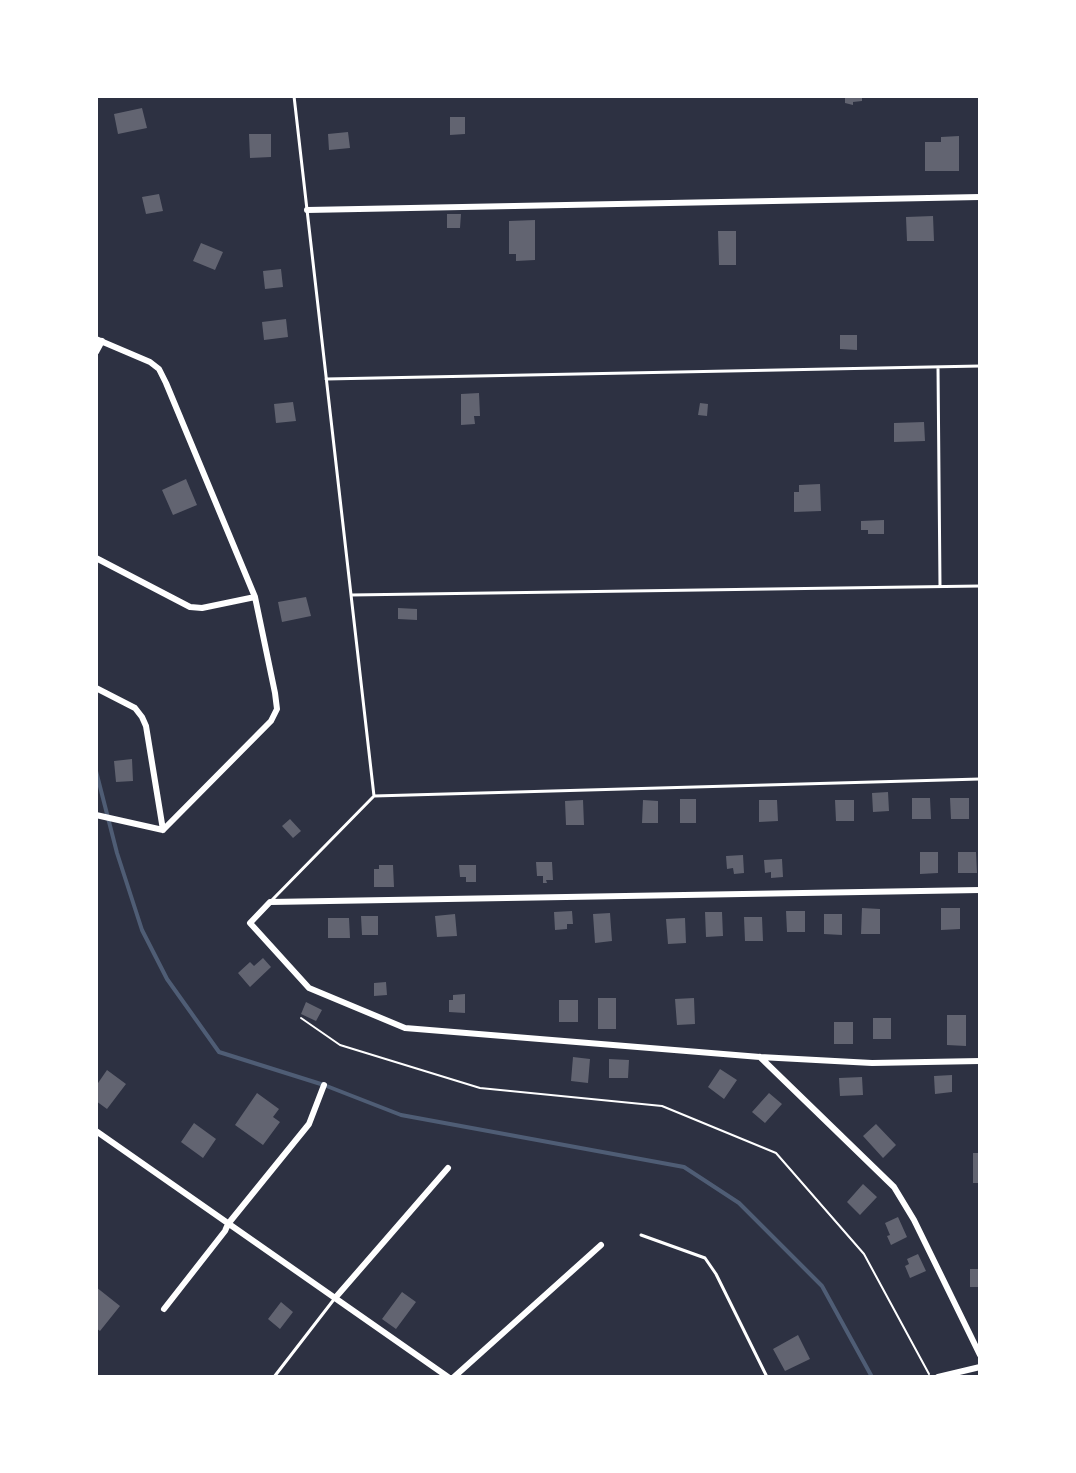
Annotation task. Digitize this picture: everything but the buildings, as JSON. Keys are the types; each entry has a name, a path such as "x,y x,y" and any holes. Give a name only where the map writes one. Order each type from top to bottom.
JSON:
{"street":[{"path":"307,210 980,197"},
{"path":"96,352 99,340 150,362 159,369 255,597 275,693 277,709 272,721 163,830"},
{"path":"96,558 190,607 202,609 255,597"},
{"path":"96,688 135,708 142,717 146,726 163,830"},
{"path":"96,815 163,830"},
{"path":"980,890 270,902 250,923 309,988 405,1028 760,1058 872,1063 980,1061"},
{"path":"760,1058 894,1187 914,1220 980,1355"},
{"path":"164,1309 225,1231 228,1224 309,1124 324,1085"},
{"path":"96,1131 448,1377"},
{"path":"336,1297 448,1168"},
{"path":"454,1377 602,1245"},
{"path":"938,1377 980,1367"}],"lane":[{"path":"294,96 374,796"},
{"path":"326,380 980,366"},
{"path":"938,367 940,586"},
{"path":"351,595 980,586"},
{"path":"270,902 374,796 980,779"},
{"path":"641,1235 705,1258 716,1274 767,1377"},
{"path":"274,1377 336,1297"}],"path":[{"path":"301,1018 340,1045 480,1088 662,1106 776,1153 864,1254 924,1368 931,1377"}],"waterway":[{"path":"96,771 117,853 142,930 167,979 219,1052 324,1085 401,1115 684,1167 739,1203 822,1286 872,1377"}]}
